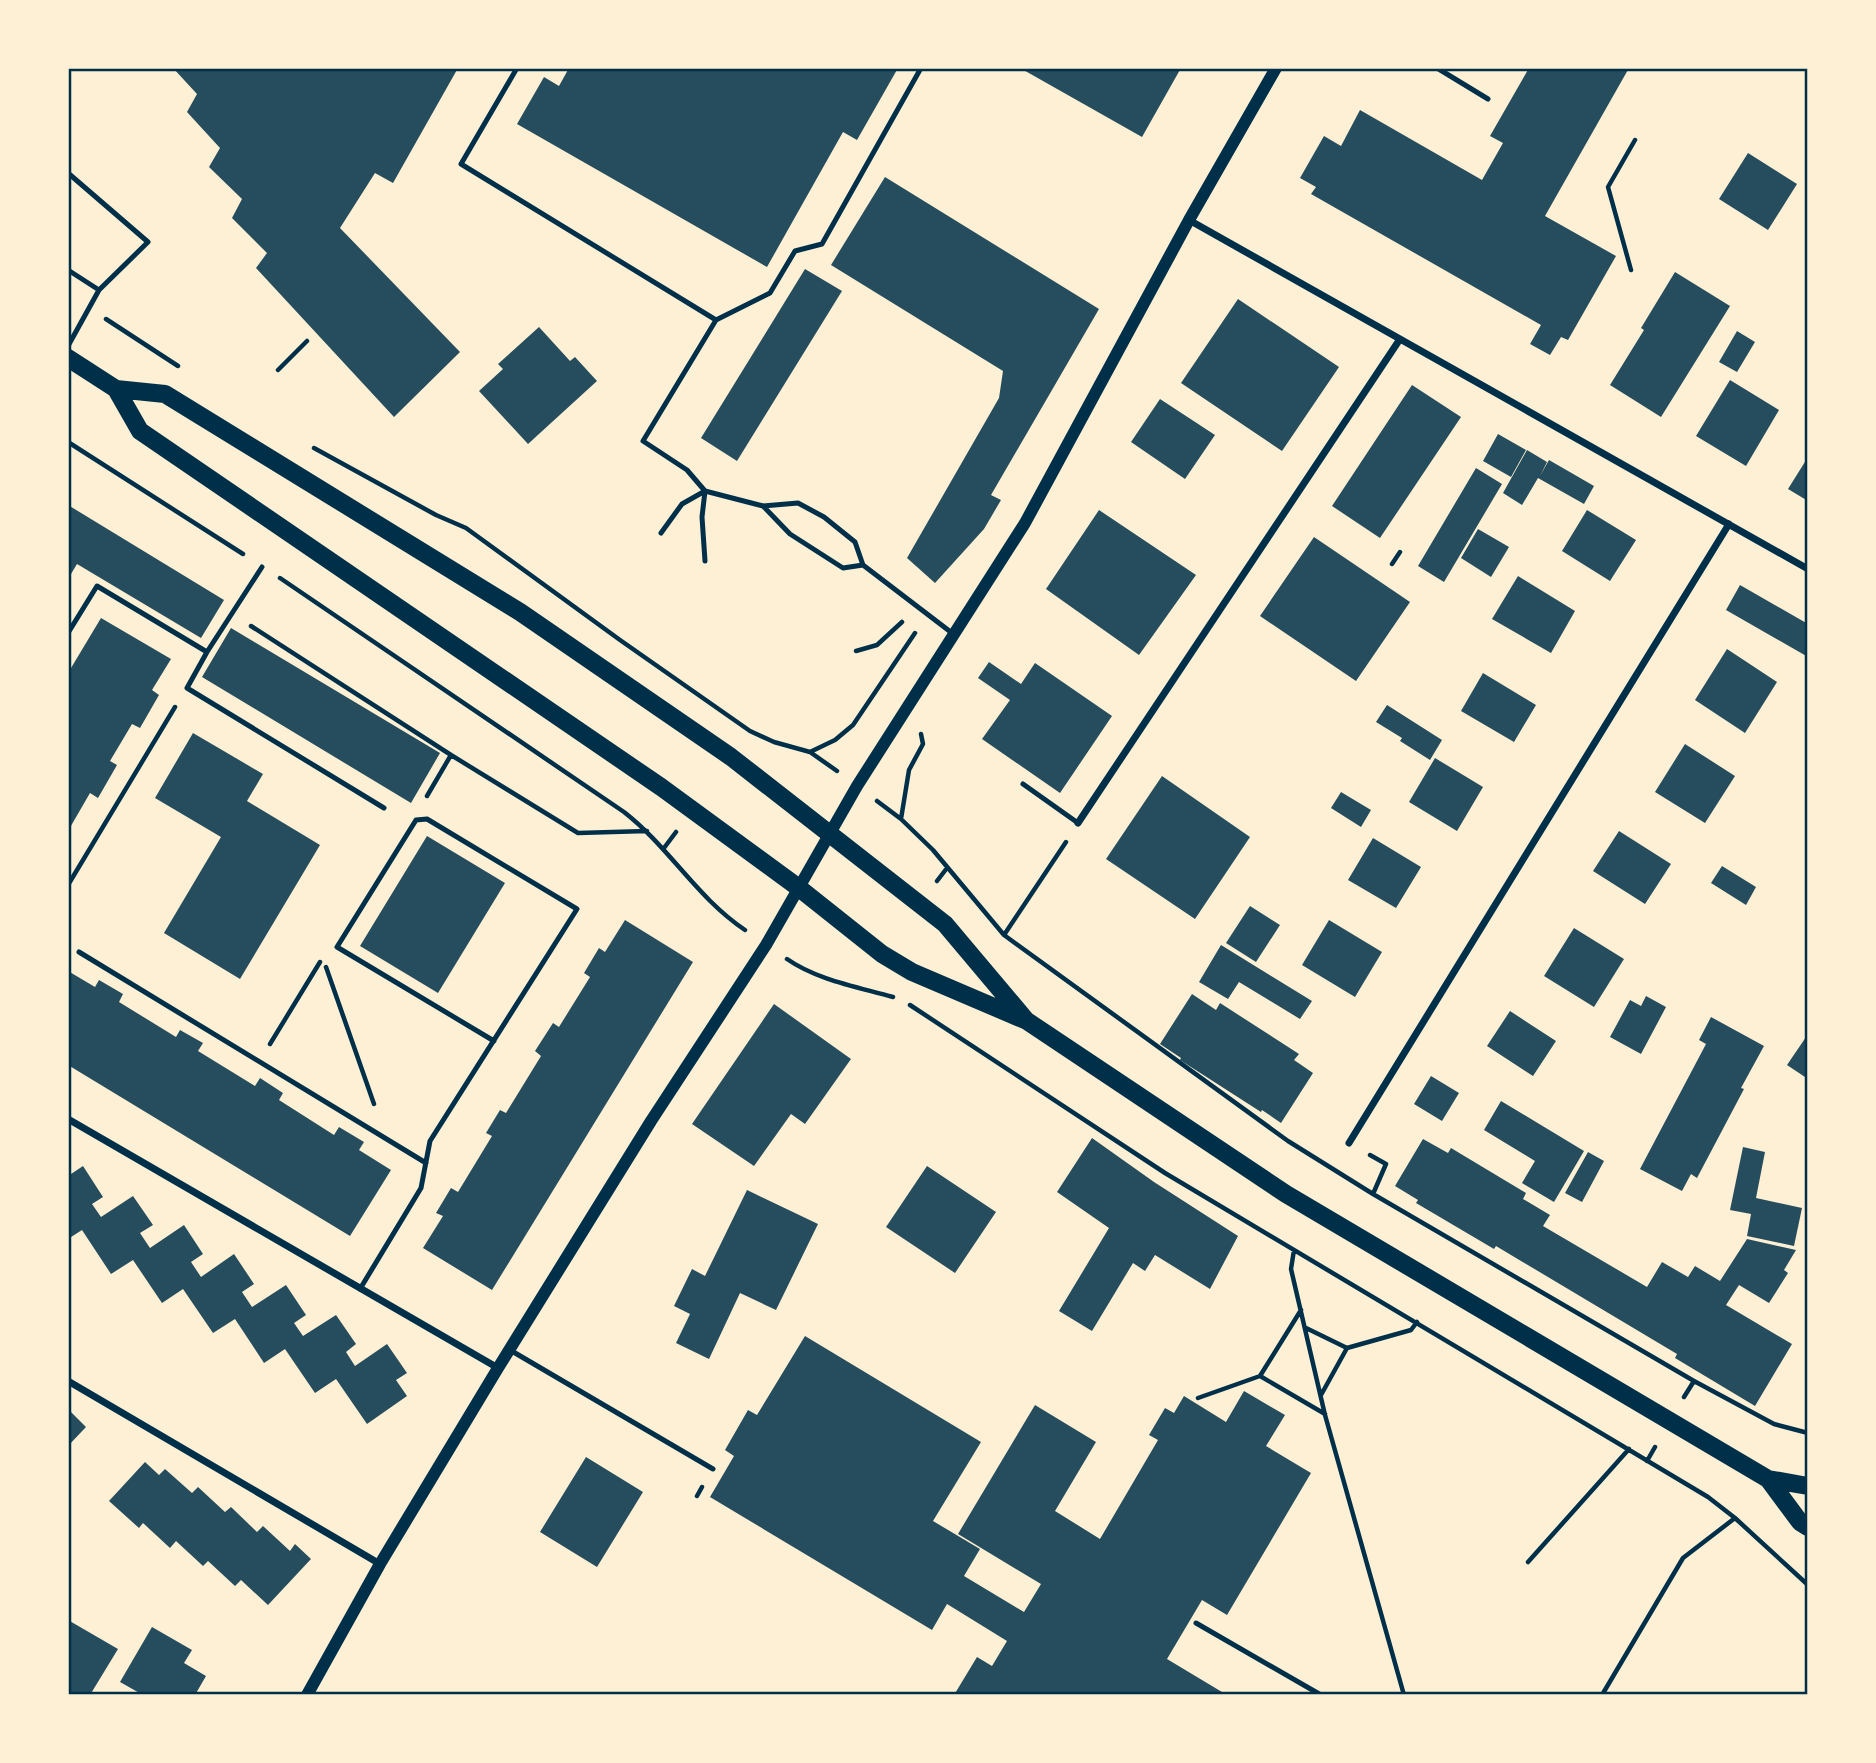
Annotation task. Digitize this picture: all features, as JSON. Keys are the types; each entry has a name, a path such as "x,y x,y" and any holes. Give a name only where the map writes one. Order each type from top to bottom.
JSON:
{"main road":[{"path":"68,358 116,389 165,394 520,612 731,757 945,924 1027,1021"},
{"path":"116,389 140,431 661,787 799,888 882,954 912,972 1027,1021 1286,1194 1768,1479 1808,1486"},
{"path":"1768,1479 1800,1522 1808,1527"}],"street":[{"path":"307,1695 380,1564 509,1350 651,1121 766,945 857,786 1026,523 1189,220 1276,68"},
{"path":"1189,220 1808,569"},
{"path":"1078,823 1400,339"},
{"path":"1349,1143 1729,524"},
{"path":"68,1119 498,1368"},
{"path":"68,1381 380,1564"}],"lane":[{"path":"517,68 461,164 716,320"},
{"path":"921,68 822,244 795,251 770,293 716,320 643,441 687,470 705,491 763,506 798,503 824,517 855,542 863,565 955,635"},
{"path":"1437,68 1488,99"},
{"path":"68,173 148,242 99,290 68,346"},
{"path":"68,270 99,290"},
{"path":"661,533 682,504 705,491"},
{"path":"705,491 702,517 705,561"},
{"path":"763,506 790,534 843,568 863,565"},
{"path":"262,567 187,688 384,808"},
{"path":"68,633 97,586 207,652"},
{"path":"1023,784 1078,823"},
{"path":"360,1289 421,1188 430,1141 494,1041 578,909 427,819 416,820 337,947 494,1041"},
{"path":"79,952 426,1163"},
{"path":"509,1350 713,1468"},
{"path":"1196,1623 1321,1695"}],"path":[{"path":"1630,270 1608,187 1635,140"},
{"path":"107,320 187,372"},
{"path":"278,370 307,341"},
{"path":"68,442 339,616 624,812 664,848 702,895 738,926"},
{"path":"305,443 436,515 466,528 750,731 774,742 810,752 827,764"},
{"path":"1392,564 1400,552"},
{"path":"856,651 877,645 902,622 913,604"},
{"path":"233,614 451,755 578,832 647,831"},
{"path":"810,752 835,740 853,725 909,641"},
{"path":"68,885 187,688"},
{"path":"901,819 909,770 923,744"},
{"path":"416,820 451,755"},
{"path":"887,808 933,850 1004,935 1288,1141 1373,1194 1754,1414 1774,1424 1808,1433"},
{"path":"1004,935 1078,823"},
{"path":"664,848 682,824"},
{"path":"932,888 947,868"},
{"path":"260,1062 322,957 386,1138"},
{"path":"795,965 820,976 908,1003 1088,1124 1708,1497 1808,1585"},
{"path":"1349,1143 1387,1164 1373,1194"},
{"path":"1294,1250 1291,1269 1325,1415 1404,1695"},
{"path":"1198,1398 1260,1377 1301,1310"},
{"path":"1305,1328 1347,1348 1411,1331 1417,1322"},
{"path":"1321,1395 1347,1348"},
{"path":"1260,1377 1325,1415"},
{"path":"1528,1562 1629,1449"},
{"path":"1602,1695 1684,1558 1734,1518"}],"building":[{"path":"173,68 458,68 393,183 375,173 340,228 460,352 394,417 256,268 267,253 232,218 242,199 209,167 220,148 187,112 197,94"},
{"path":"569,68 898,68 857,140 843,132 767,267 517,124 544,77 559,86"},
{"path":"1020,68 1181,68 1142,137"},
{"path":"1529,68 1629,68 1545,216 1616,256 1568,340 1561,337 1550,355 1530,344 1541,325 1311,194 1316,187 1300,178 1324,136 1341,146 1360,110 1482,180 1503,143 1490,136"},
{"path":"1748,153 1797,184 1768,230 1719,199"},
{"path":"885,177 1099,309 991,495 1001,500 984,529 935,583 907,558 999,398 1003,371 831,265"},
{"path":"805,269 842,291 737,461 701,438"},
{"path":"1675,272 1730,306 1661,417 1610,385"},
{"path":"1238,299 1339,367 1282,451 1181,383"},
{"path":"539,327 570,361 575,357 597,381 528,444 479,391 503,369 498,364"},
{"path":"1737,331 1755,342 1737,372 1719,362"},
{"path":"1730,380 1779,410 1746,466 1696,436"},
{"path":"1412,385 1461,417 1380,538 1332,506"},
{"path":"1160,399 1215,435 1185,479 1131,442"},
{"path":"1498,434 1526,450 1511,477 1483,461"},
{"path":"1527,450 1547,462 1540,476 1549,460 1594,486 1584,504 1538,478 1522,505 1503,493"},
{"path":"1808,457 1808,501 1788,489"},
{"path":"1476,468 1502,484 1444,582 1418,566"},
{"path":"68,505 224,600 201,638 77,564 68,579"},
{"path":"1099,510 1196,575 1139,655 1046,589"},
{"path":"1587,510 1636,540 1610,581 1562,551"},
{"path":"1478,529 1509,547 1491,577 1461,558"},
{"path":"1314,537 1410,602 1356,681 1260,616"},
{"path":"1518,576 1575,611 1551,653 1492,619"},
{"path":"1740,585 1808,624 1808,657 1726,610"},
{"path":"101,618 171,659 152,690 159,695 140,728 132,724 110,761 117,765 98,798 90,793 68,831 68,673"},
{"path":"231,628 440,753 411,803 202,677"},
{"path":"1727,649 1777,682 1745,733 1695,700"},
{"path":"989,662 1021,684 1035,663 1112,716 1060,793 982,739 1010,700 978,678"},
{"path":"1483,673 1536,705 1514,742 1461,711"},
{"path":"1387,705 1442,740 1430,760 1376,722"},
{"path":"193,733 263,774 247,801 320,845 240,979 164,933 221,837 155,798"},
{"path":"1685,744 1735,776 1705,823 1655,792"},
{"path":"1435,758 1483,787 1457,831 1409,802"},
{"path":"1162,776 1250,837 1195,919 1106,859"},
{"path":"1341,792 1371,810 1361,827 1331,808"},
{"path":"1619,831 1671,864 1645,904 1593,871"},
{"path":"427,836 505,883 438,993 360,946"},
{"path":"1373,838 1421,867 1396,908 1348,880"},
{"path":"1722,866 1756,887 1746,905 1711,883"},
{"path":"1250,906 1280,925 1256,962 1226,943"},
{"path":"625,920 693,962 492,1290 423,1248 443,1216 436,1213 451,1188 458,1192 492,1136 486,1133 500,1110 506,1113 541,1056 535,1051 553,1023 559,1027 590,977 584,973 599,948 605,952"},
{"path":"1329,920 1382,952 1355,997 1302,965"},
{"path":"1574,928 1624,959 1594,1007 1544,976"},
{"path":"1221,945 1312,1001 1300,1019 1239,982 1228,999 1199,982"},
{"path":"68,971 95,987 99,980 123,994 119,1002 176,1037 180,1030 203,1043 198,1051 255,1086 260,1078 283,1093 279,1100 334,1135 339,1127 364,1142 359,1150 391,1170 350,1236 68,1065"},
{"path":"1192,994 1216,1010 1220,1003 1299,1054 1294,1060 1313,1073 1281,1123 1180,1060 1181,1058 1160,1044"},
{"path":"1646,996 1666,1007 1641,1054 1610,1037 1630,1000 1641,1006"},
{"path":"774,1004 851,1059 805,1124 791,1114 754,1166 692,1124"},
{"path":"1510,1011 1556,1041 1533,1076 1487,1046"},
{"path":"1711,1017 1764,1046 1697,1178 1691,1174 1682,1191 1640,1169 1706,1044 1699,1040"},
{"path":"1806,1037 1808,1038 1808,1079 1787,1065"},
{"path":"1431,1076 1459,1093 1442,1121 1414,1104"},
{"path":"1501,1101 1584,1151 1554,1202 1522,1183 1535,1161 1484,1130"},
{"path":"1092,1138 1238,1236 1210,1289 1155,1255 1145,1271 1133,1263 1092,1331 1059,1311 1109,1228 1057,1192"},
{"path":"1423,1139 1448,1153 1451,1148 1526,1193 1523,1199 1550,1215 1543,1226 1647,1287 1662,1262 1688,1277 1695,1266 1720,1281 1747,1239 1796,1250 1784,1270 1788,1273 1769,1303 1739,1285 1726,1305 1792,1344 1755,1406 1675,1358 1677,1354 1496,1246 1494,1249 1416,1203 1418,1200 1395,1186"},
{"path":"1743,1147 1765,1152 1756,1198 1802,1208 1794,1246 1747,1236 1751,1214 1730,1210"},
{"path":"1588,1152 1604,1161 1582,1202 1565,1193"},
{"path":"83,1166 103,1197 92,1204 101,1217 133,1196 153,1225 140,1233 150,1248 184,1225 203,1254 191,1262 201,1277 234,1254 254,1284 242,1292 252,1307 286,1285 306,1315 294,1323 303,1336 336,1315 356,1344 346,1352 355,1366 387,1344 407,1373 396,1380 407,1396 367,1424 336,1379 315,1393 285,1349 264,1363 235,1319 213,1333 183,1289 162,1303 133,1260 111,1274 82,1230 68,1239 68,1176"},
{"path":"927,1166 996,1212 955,1273 886,1227"},
{"path":"747,1190 818,1224 776,1310 740,1293 709,1359 676,1343 690,1314 674,1306 692,1269 705,1276"},
{"path":"805,1336 981,1442 933,1521 980,1549 964,1576 1024,1612 1041,1584 958,1534 1035,1405 1096,1442 1055,1511 1100,1539 1158,1440 1149,1435 1165,1408 1174,1413 1184,1396 1226,1422 1244,1391 1285,1415 1266,1446 1311,1473 1227,1615 1202,1600 1167,1659 1227,1695 954,1695 977,1657 992,1666 1007,1641 947,1604 932,1630 710,1497 734,1456 725,1450 748,1410 757,1415"},
{"path":"71,1412 86,1427 68,1446 68,1415"},
{"path":"586,1457 643,1492 597,1567 540,1532"},
{"path":"145,1462 159,1475 165,1469 192,1493 198,1487 225,1512 231,1507 257,1532 263,1526 290,1551 295,1544 311,1559 268,1605 241,1580 235,1586 208,1561 203,1566 176,1541 170,1548 143,1523 139,1528 109,1501"},
{"path":"68,1620 118,1649 90,1695 68,1695"},
{"path":"152,1627 192,1650 184,1663 206,1676 195,1695 143,1695 120,1682"}]}
